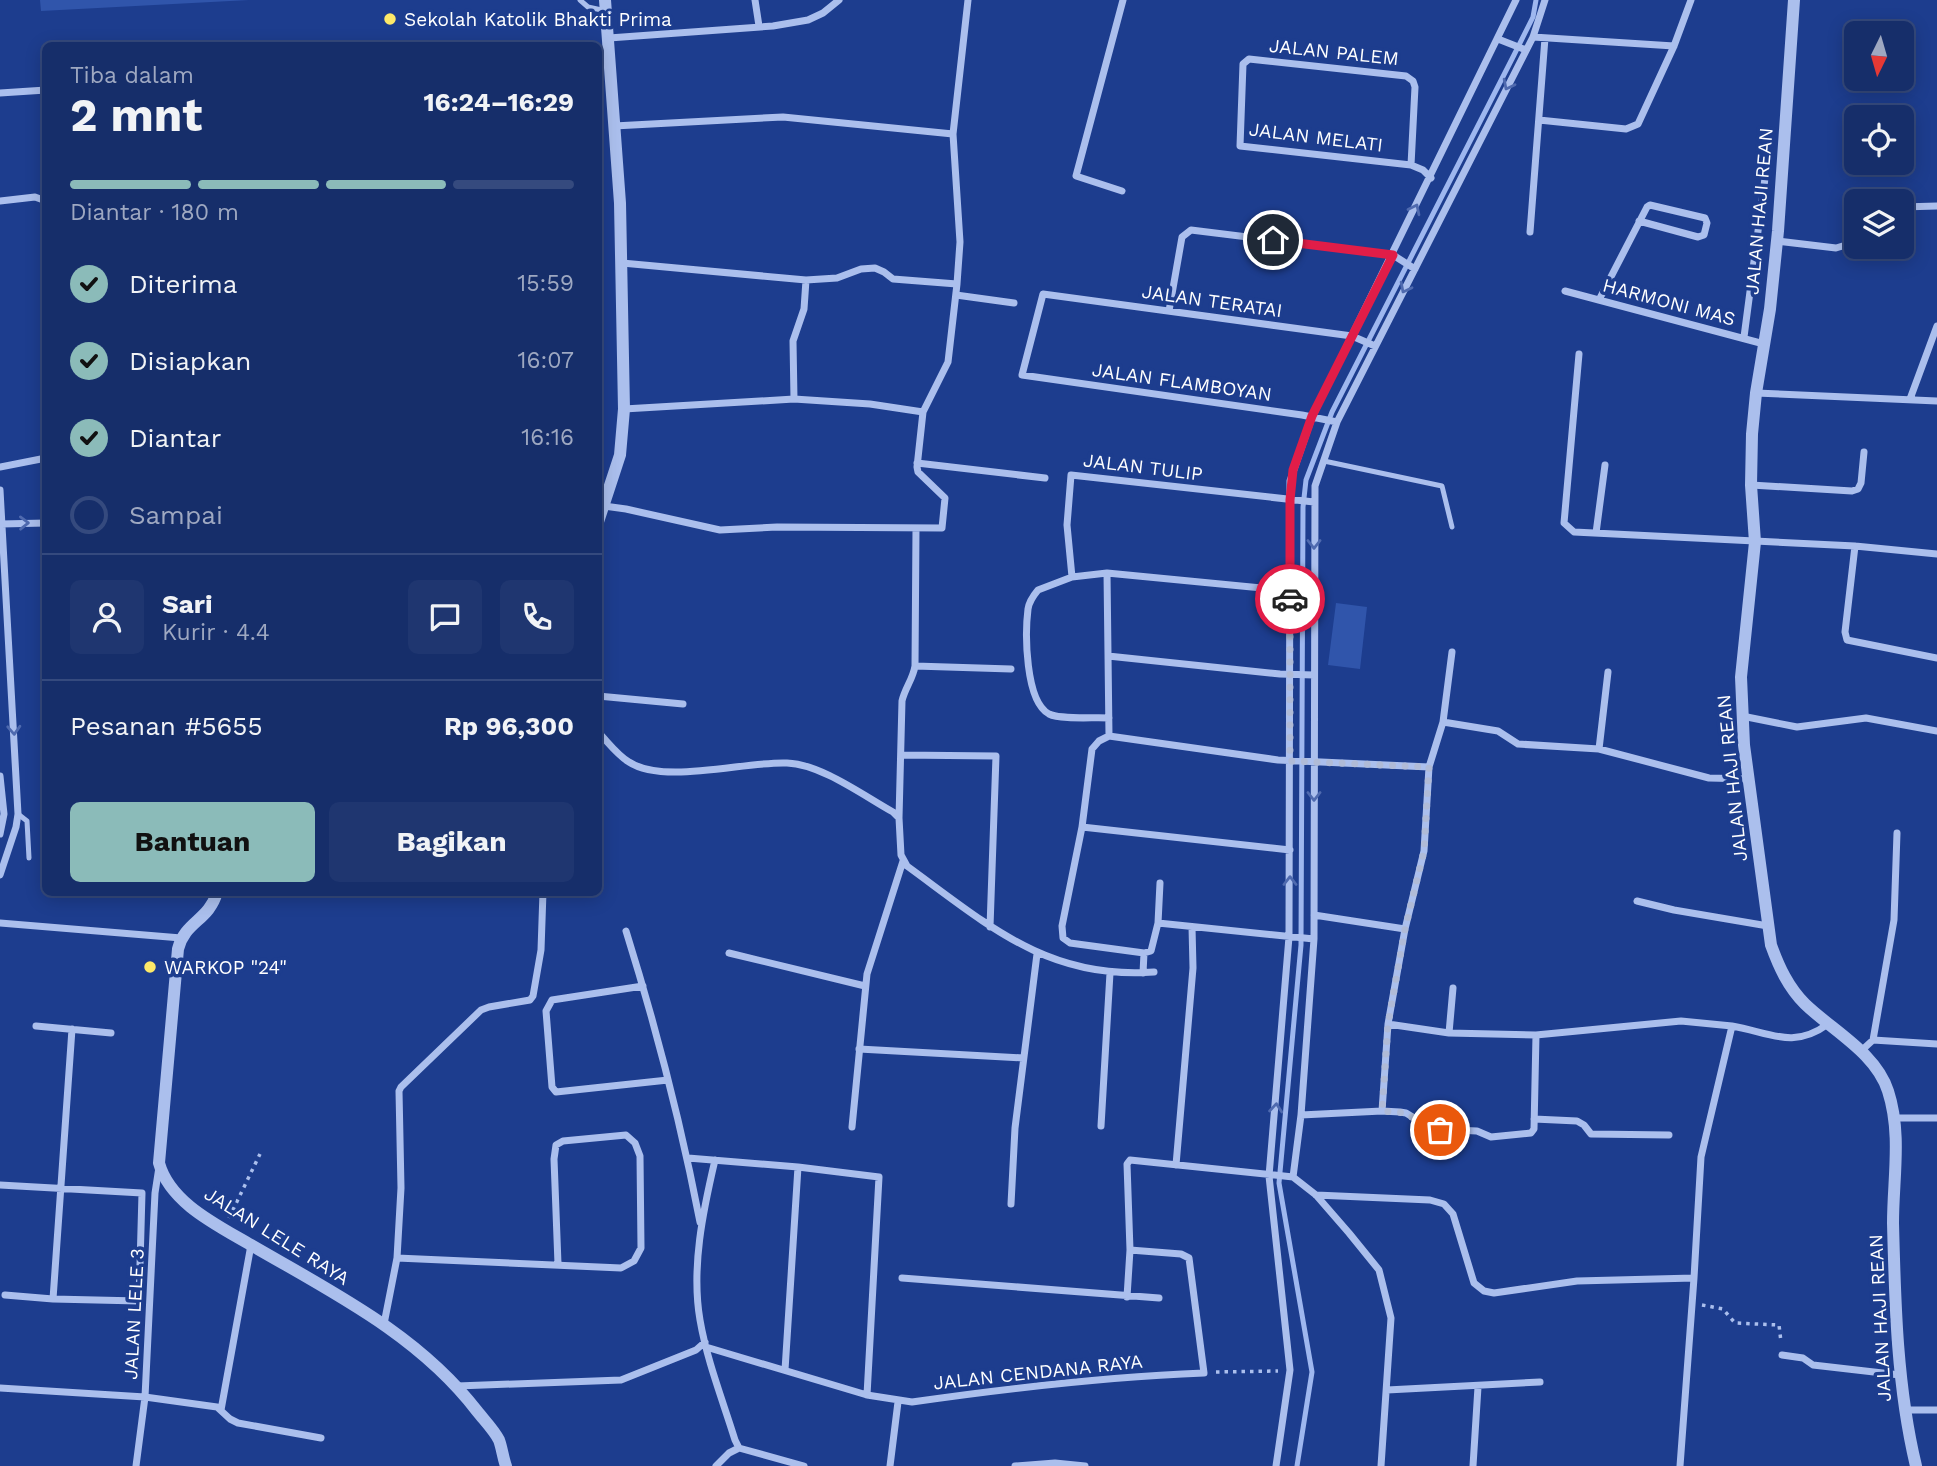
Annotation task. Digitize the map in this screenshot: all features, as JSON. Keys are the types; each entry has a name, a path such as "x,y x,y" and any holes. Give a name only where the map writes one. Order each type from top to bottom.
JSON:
{"street":[{"path":"755,0 759,26"},
{"path":"609,38 808,20 823,13 839,0"},
{"path":"604,506 720,530 778,527 942,528 945,501 942,494 918,472 917,463 923,412 948,362 956,295 960,242 953,134 968,0"},
{"path":"1122,191 1076,176 1123,0"},
{"path":"1276,1466 1290,1370 1272,1176 1292,937 1290,850 1293,470 1312,416 1516,0"},
{"path":"1291,1177 1301,1115 1314,915 1312,501 1315,486 1337,422 1533,37 1545,0"},
{"path":"1539,120 1633,128 1638,124 1674,46 1691,0"},
{"name":"JALAN HAJI REAN","path":"1794,0 1777,241 1756,393 1751,485 1755,542 1741,677 1742,716 1771,945 1789,986 1804,1003 1861,1051 1878,1072 1887,1088 1895,1118 1894,1222 1900,1375 1904,1410 1916,1466"},
{"path":"602,511 620,455 624,409 620,203 605,6"},
{"path":"1533,37 1674,46"},
{"path":"1530,232 1545,38"},
{"path":"1498,39 1526,50"},
{"name":"JALAN MELATI","path":"1249,59 1242,64 1240,146 1411,165 1423,170 1431,178"},
{"name":"JALAN PALEM","path":"1249,59 1406,76 1413,81 1415,87 1411,165"},
{"path":"0,93 42,90"},
{"path":"614,126 783,117 953,134"},
{"path":"1744,337 1766,163"},
{"path":"0,201 35,197 42,200"},
{"path":"1599,300 1639,221 1647,207 1653,204 1705,218 1707,223 1704,235 1698,237 1639,221"},
{"path":"1914,207 1937,206"},
{"path":"1169,312 1182,237 1191,230 1393,255 1415,269"},
{"path":"1777,241 1836,248 1844,246"},
{"path":"622,263 806,280 837,278 861,269 875,268 893,279 957,284"},
{"path":"794,399 793,341 804,309 806,280"},
{"name":"HARMONI MAS","path":"1564,291 1764,344"},
{"name":"JALAN TERATAI","path":"1022,375 1043,294 1352,335 1375,346"},
{"path":"956,295 1014,303"},
{"path":"1910,399 1937,326"},
{"path":"1579,354 1564,523 1574,532 1855,546 1937,554"},
{"name":"JALAN FLAMBOYAN","path":"1022,375 1312,416 1337,422"},
{"path":"1756,393 1937,401"},
{"path":"624,409 794,399 870,404 923,412"},
{"path":"1751,485 1852,491 1858,489 1861,483 1864,452"},
{"path":"0,467 42,459"},
{"path":"917,463 1045,478"},
{"path":"1597,533 1605,465"},
{"name":"JALAN TULIP","path":"1072,577 1067,525 1071,474 1312,501"},
{"path":"0,490 18,814 0,875"},
{"path":"1,524 42,523"},
{"path":"852,1127 867,974 903,861 899,818 902,701 914,676 915,666 916,528"},
{"path":"1855,546 1845,632 1847,640 1937,658"},
{"path":"1110,718 1052,715 1042,709 1037,701 1028,668 1028,607 1038,590 1072,577 1107,573 1312,590"},
{"path":"1107,573 1109,736"},
{"path":"1382,1111 1388,1024 1405,929 1424,851 1429,767 1443,722 1452,652"},
{"path":"1108,656 1312,675"},
{"path":"915,666 1011,669"},
{"path":"1599,749 1608,672"},
{"path":"602,696 683,704"},
{"path":"1742,716 1797,727 1866,718 1937,731"},
{"path":"1443,722 1498,731 1518,744 1599,749 1709,778 1749,779"},
{"path":"602,736 628,762 649,770 683,771 788,763 808,767 893,812 899,818"},
{"path":"1160,883 1158,923 1151,951 1143,953 1070,943 1063,938 1062,926 1082,827 1093,749 1099,741 1109,736 1292,761 1429,767"},
{"path":"901,755 996,756 990,927"},
{"path":"0,776 4,814 0,834"},
{"path":"1082,827 1290,850"},
{"path":"1861,1051 1873,1040 1894,920 1897,833"},
{"path":"903,861 906,866 990,927 1037,954 1054,961 1110,973 1154,972"},
{"path":"159,1163 181,938 185,931 210,911 216,896"},
{"path":"384,1324 397,1258 401,1188 401,1087 481,1010 526,1001 533,996 541,950 543,896"},
{"path":"1637,901 1768,926"},
{"path":"1314,915 1405,929"},
{"path":"0,923 181,938"},
{"path":"1158,923 1312,939"},
{"path":"1177,1166 1193,968 1192,927"},
{"path":"626,932 643,986 688,1158 700,1222 698,1303 706,1345 739,1448"},
{"path":"729,953 866,986"},
{"path":"1143,953 1143,973"},
{"path":"1011,1204 1014,1128 1037,954"},
{"path":"1101,1125 1110,973"},
{"path":"643,986 552,1000 546,1011 552,1087 556,1092 668,1080"},
{"path":"1449,1033 1453,988"},
{"path":"1388,1024 1449,1033 1536,1035 1681,1021 1731,1026 1781,1038 1801,1038 1828,1024"},
{"path":"36,1026 111,1033"},
{"path":"1680,1466 1701,1157 1731,1026"},
{"path":"53,1299 72,1029"},
{"path":"1301,1115 1382,1111 1406,1113 1432,1129 1478,1131 1492,1137 1531,1133 1534,1129 1536,1035"},
{"path":"1873,1040 1937,1044"},
{"path":"859,1049 1023,1058"},
{"path":"1895,1118 1937,1118"},
{"path":"1534,1119 1577,1121 1591,1134 1670,1135"},
{"path":"397,1258 621,1268 634,1261 641,1248 640,1156 635,1143 626,1135 563,1141 556,1145 554,1159 558,1264"},
{"path":"688,1158 879,1177 867,1395"},
{"path":"700,1222 715,1160"},
{"path":"1127,1297 1130,1250 1127,1164 1130,1160 1291,1177 1316,1195 1379,1270 1391,1318 1381,1466"},
{"name":"JALAN LELE RAYA","path":"159,1163 163,1177 178,1196 223,1229 384,1324 437,1365 499,1440 506,1466"},
{"name":"JALAN LELE 3","path":"136,1466 145,1397 155,1193 159,1163"},
{"path":"785,1370 798,1167"},
{"path":"0,1185 142,1192 139,1301 5,1295"},
{"path":"1316,1195 1430,1200 1444,1204 1453,1214 1474,1283 1483,1291 1494,1293 1577,1281 1694,1278"},
{"path":"221,1410 251,1245"},
{"path":"1130,1250 1181,1254 1189,1258 1204,1373"},
{"path":"902,1278 1159,1298"},
{"path":"457,1386 621,1380 706,1345"},
{"name":"JALAN CENDANA RAYA","path":"706,1345 867,1395 898,1402 1008,1388 1204,1373"},
{"path":"1782,1355 1803,1357 1813,1365 1900,1375"},
{"path":"1387,1390 1540,1382"},
{"path":"1473,1466 1478,1387"},
{"path":"0,1388 145,1397 217,1407 238,1423 321,1438"},
{"path":"890,1466 898,1402"},
{"path":"1904,1410 1937,1410"},
{"path":"716,1466 729,1452 739,1448 802,1466"},
{"path":"1015,1466 1055,1463 1085,1466"}],"lane":[{"path":"580,0 588,7 605,6"},
{"path":"1324,461 1442,486 1452,527"},
{"path":"18,814 27,821 29,858"}],"path":[{"path":"223,1229 260,1154"},
{"path":"1691,1302 1723,1309 1735,1323 1779,1325 1782,1355"},
{"path":"1204,1373 1290,1370"}],"shaded area":[{"path":"40,0 249,0 41,11"},
{"path":"1336,603 1367,607 1360,669 1328,665"}],"waterway":[{"path":"1297,1466 1312,1372 1279,1183 1301,945 1303,507 1306,480 1332,412 1533,17 1536,0"}],"way so far":[{"path":"1290,599 1290,761 1429,767 1424,851 1405,929 1388,1024 1382,1111 1406,1113 1425,1126 1440,1130"}],"place":[{"name":"Sekolah Katolik Bhakti Prima","path":"390,19"},
{"name":"WARKOP \"24\"","path":"150,967"}],"route":[{"path":"1273,240 1393,255 1312,416 1293,470 1290,481 1290,599"}]}
